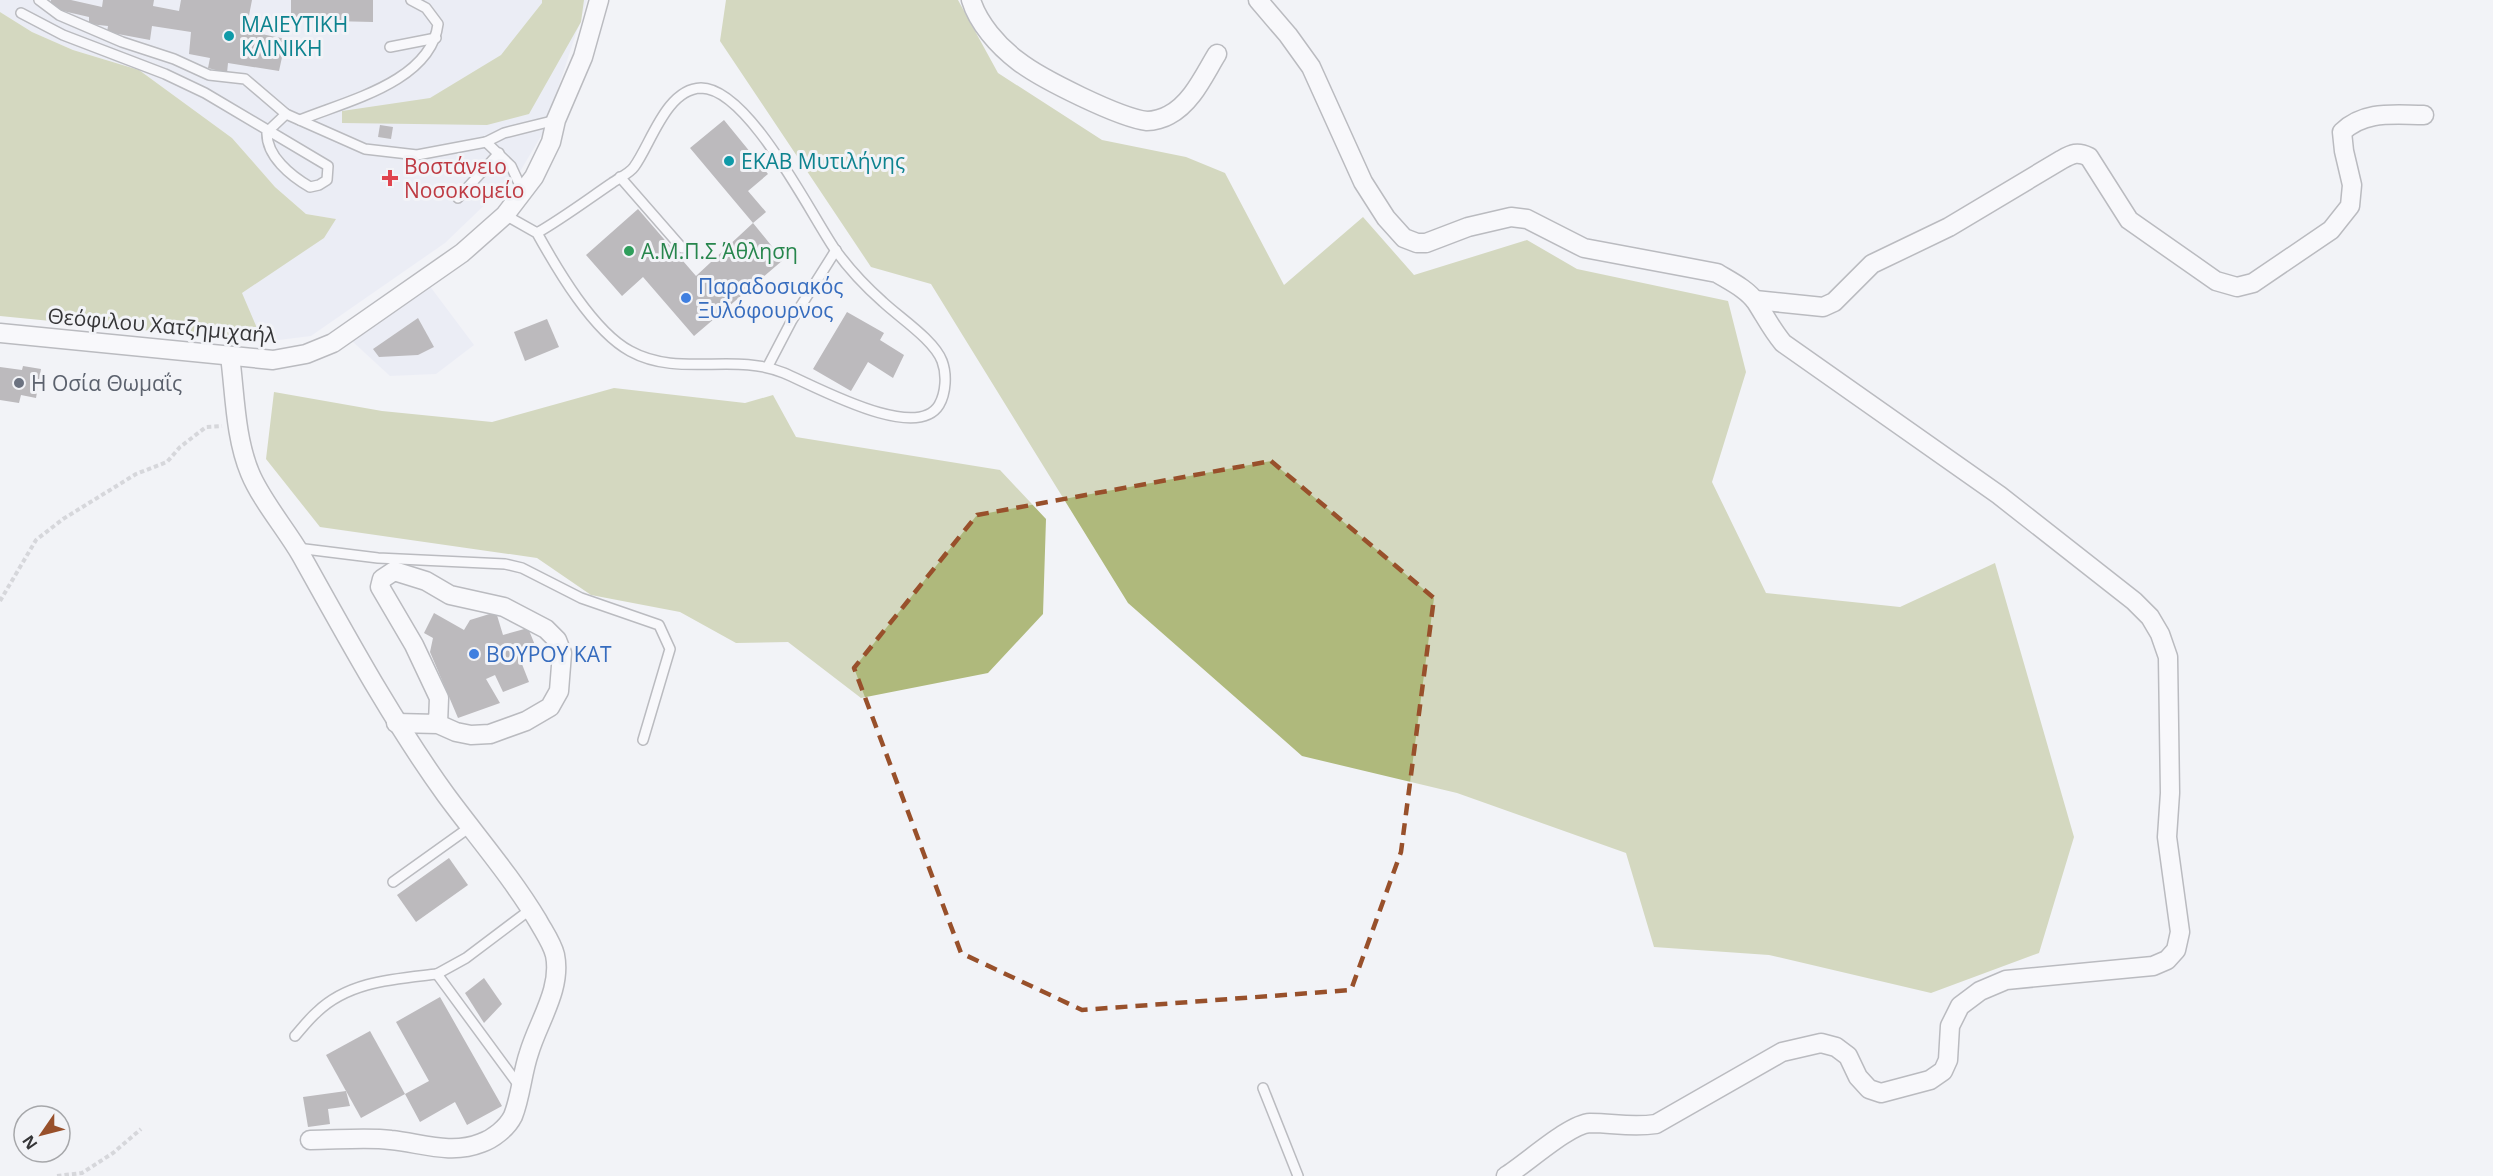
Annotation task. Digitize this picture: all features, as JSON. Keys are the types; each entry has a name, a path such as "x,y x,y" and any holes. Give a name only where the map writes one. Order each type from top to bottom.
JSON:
{"street":[{"name":"Θεόφιλου Χατζημιχαήλ","path":"0,333 273,360 306,354 333,343 462,253 505,215 523,192 534,177 551,142 556,120 583,57 599,0"},
{"path":"971,0 975,14 1018,61 1056,83 1127,117 1150,121 1168,116 1182,106 1217,54"},
{"path":"1258,0 1288,35 1311,67 1363,182 1386,218 1404,238 1417,243 1426,243 1468,227 1511,217 1527,219 1584,248 1717,273 1755,300 1770,327 1783,342 2000,495 2134,602 2150,617 2160,634 2168,657 2170,793 2167,837 2180,932 2176,950 2167,960 2153,966 2006,980 1980,991 1960,1006 1950,1026 1948,1060 1943,1071 1930,1080 1881,1092 1869,1089 1858,1077 1848,1056 1836,1047 1821,1043 1782,1052 1656,1124 1634,1127 1588,1123 1572,1129 1506,1176"},
{"path":"1755,300 1823,307 1834,302 1872,264 1949,227 2074,153 2089,157 2129,220 2142,230 2216,281 2237,287 2253,283 2331,230 2350,206 2352,185 2342,132 2352,123 2374,115 2424,115"},
{"path":"230,356 238,426 243,453 251,475 297,548 396,723 531,909 549,939 555,955 555,977 551,995 528,1053 512,1117 498,1134 482,1143 464,1148 442,1148 389,1139 310,1140"},
{"path":"396,723 438,724 456,732 471,735 490,734 526,721 550,707 559,691 562,652 557,640 546,629 504,607 450,595 426,581 394,571 382,579 380,587 414,645 439,698 438,724"}],"lane":[{"path":"39,0 59,15 122,42 174,59 209,75 245,79 286,114 365,148 417,155 486,142 504,133 556,120"},
{"path":"300,120 384,86 408,73 426,55 436,38 438,24 426,8 411,0"},
{"path":"21,13 63,35 165,74 206,93 267,132 328,166 327,180 310,187 293,177 274,155 267,141 267,132 286,114"},
{"path":"390,47 436,38"},
{"path":"505,215 537,233 558,271 599,324 629,350 657,362 687,365 722,362 750,363 768,366 863,408 915,419 932,414 940,403 946,382 942,361 931,344 857,277 836,250 788,171 750,122 726,96 714,90 699,88 682,95 661,118 633,169 566,216 537,233"},
{"path":"486,142 514,171 523,192"},
{"path":"458,198 499,153"},
{"path":"620,177 682,248"},
{"path":"768,366 792,320 836,250"},
{"path":"297,548 378,558 505,564 522,568 581,598 659,625 670,649 643,740"},
{"path":"393,882 470,827"},
{"path":"295,1036 318,1011 354,988 384,980 437,974 466,958 531,909"},
{"path":"437,974 520,1087"},
{"path":"1263,1088 1298,1176"}],"path":[{"path":"0,601 36,540 63,519 136,474 166,462 180,447 206,427 238,426"},
{"path":"57,1176 82,1173 113,1153 141,1129"}],"highlighted area":[{"path":"1271,461 1434,598 1401,852 1351,990 1082,1010 961,953 854,668 977,515"}],"shaded area":[{"name":"Βοστάνειο Νοσοκομείο","path":"0,0 587,0 544,131 521,170 445,243 311,336 263,342 241,294 335,219 306,214 275,187 232,138 139,70 73,50 32,32 0,12"},
{"path":"429,285 474,345 436,374 390,376 352,341"}],"green space":[{"path":"542,0 584,0 581,22 529,114 487,125 342,123 342,111 430,98 501,55"},
{"path":"726,0 958,0 998,73 1102,140 1186,157 1225,173 1284,285 1363,217 1414,275 1527,240 1577,269 1728,301 1746,372 1712,482 1766,593 1900,607 1995,563 2074,837 2039,953 1931,993 1769,955 1654,947 1626,853 1457,793 1302,756 1128,603 931,284 871,267 720,41"},
{"path":"0,12 32,32 73,50 139,70 232,138 275,187 306,214 336,219 324,238 242,293 263,342 0,316"},
{"path":"614,388 745,403 773,395 796,437 1000,470 1046,519 1043,614 988,673 861,698 788,642 736,643 680,612 591,595 537,558 320,527 266,459 274,392 382,411 492,422"}],"building":[{"name":"ΜΑΙΕΥΤΙΚΗ ΚΛΙΝΙΚΗ","path":"51,0 71,0 102,7 103,0 154,0 153,6 179,11 181,0 252,0 246,31 286,39 279,71 228,63 227,73 208,68 210,58 189,54 191,32 152,26 150,40 107,32 108,26 89,24 89,17 50,8"},
{"path":"291,0 373,0 373,22 291,20"},
{"name":"ΕΚΑΒ Μυτιλήνης","path":"724,120 768,174 748,191 766,212 753,223 690,148"},
{"path":"380,125 393,127 391,139 378,137"},
{"path":"638,209 696,276 753,223 783,260 694,336 643,277 622,296 586,255"},
{"path":"847,312 884,333 880,340 904,355 893,378 868,362 851,391 813,369"},
{"path":"418,318 434,347 418,355 379,357 373,349"},
{"path":"547,319 559,347 525,361 514,332"},
{"name":"Η Οσία Θωμαΐς","path":"23,366 41,369 36,398 21,395 19,403 0,400 0,367 22,370"},
{"path":"496,612 503,635 528,628 537,650 518,654 529,682 503,692 495,675 486,679 500,703 458,718 430,652 433,638 424,633 434,613 464,630 470,620"},
{"path":"449,858 468,885 416,922 397,895"},
{"path":"484,978 502,1004 484,1023 465,993"},
{"path":"440,997 502,1106 467,1125 455,1102 420,1122 405,1094 429,1081 396,1022"},
{"path":"370,1031 405,1094 361,1118 326,1055"},
{"path":"346,1091 350,1106 328,1109 330,1124 308,1127 303,1097"}],"place":[{"name":"ΜΑΙΕΥΤΙΚΗ ΚΛΙΝΙΚΗ","path":"229,36"},
{"name":"ΕΚΑΒ Μυτιλήνης","path":"729,161"},
{"name":"Βοστάνειο Νοσοκομείο","path":"390,178"},
{"name":"Α.Μ.Π.Σ Άθληση","path":"629,251"},
{"name":"Παραδοσιακός Ξυλόφουρνος","path":"686,298"},
{"name":"Η Οσία Θωμαΐς","path":"19,383"},
{"name":"ΒΟΥΡΟΥ ΚΑΤ","path":"474,654"}]}
